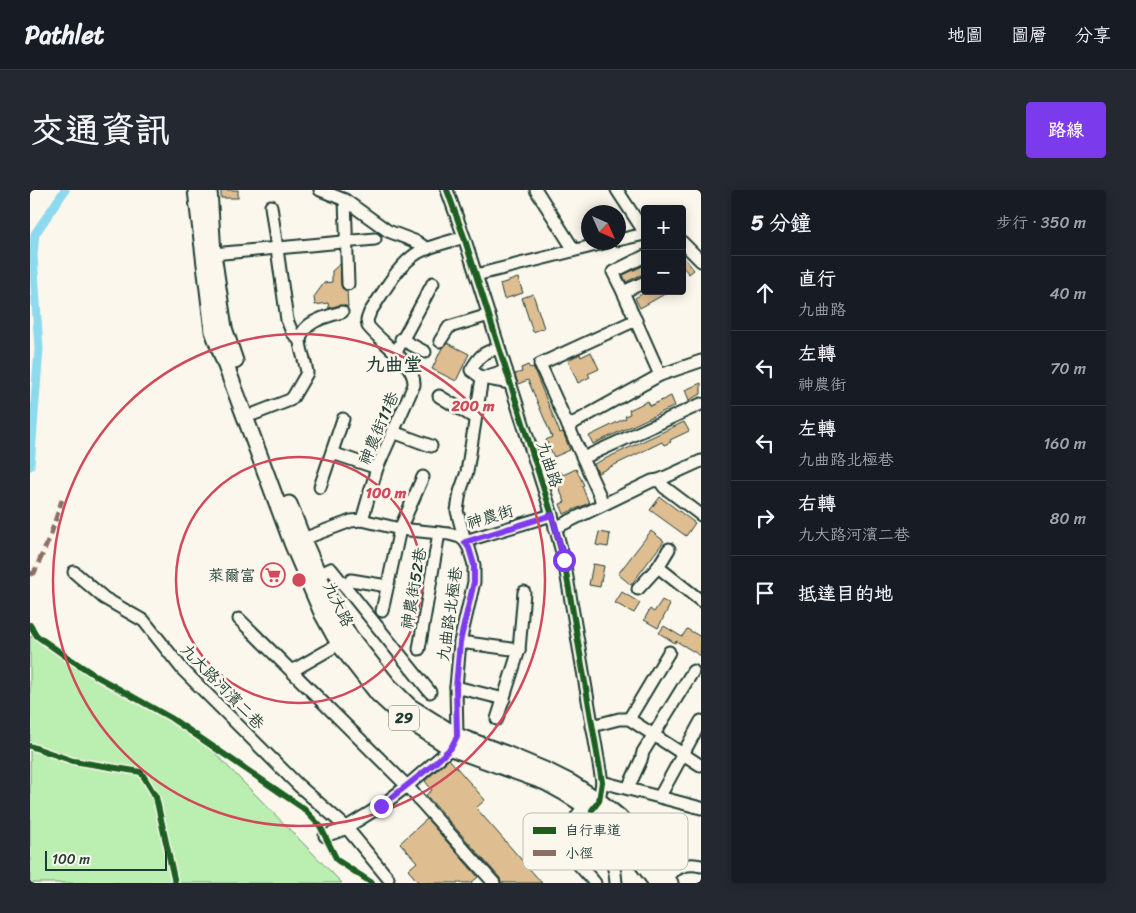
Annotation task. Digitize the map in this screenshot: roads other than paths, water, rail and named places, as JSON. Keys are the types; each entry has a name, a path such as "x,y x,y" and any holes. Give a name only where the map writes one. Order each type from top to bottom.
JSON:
{"main road":[{"name":"九大路","path":"196,190 213,330 297,541 319,575 334,610 350,637 388,686 454,742"},
{"name":"九大路","path":"209,190 213,254 224,328 323,615 339,644 378,694 402,716 454,742 506,754 549,772 571,783 592,806 603,813"},
{"name":"九大路","path":"652,870 662,881"}],"street":[{"path":"320,190 345,200 388,231 417,242 427,249"},
{"name":"九曲路","path":"447,190 489,315 552,515 564,560 602,782 592,806"},
{"path":"536,190 574,250"},
{"path":"617,190 641,227"},
{"path":"345,200 348,284"},
{"path":"254,414 290,400 307,373 300,341 292,332 287,320 270,206"},
{"path":"626,238 641,234"},
{"path":"433,283 395,354 368,326 370,312 403,265 411,258 427,249 464,237"},
{"path":"213,254 376,239"},
{"path":"686,246 701,261"},
{"path":"476,275 581,248"},
{"path":"641,258 613,272 660,375"},
{"path":"623,292 641,284"},
{"path":"300,341 309,326 319,319 342,312"},
{"path":"440,341 449,327 489,315"},
{"path":"602,505 600,496 540,364 636,320"},
{"path":"402,339 425,352"},
{"path":"499,348 484,352 479,356 471,370 482,378 510,383"},
{"name":"神農街11巷","path":"362,520 377,468 414,385 410,368 395,354"},
{"path":"568,426 660,375 701,361"},
{"path":"482,378 506,370"},
{"name":"九曲路北極巷","path":"454,742 460,642 474,582 474,565 469,548 465,542 457,511 460,492 467,472 482,378"},
{"path":"439,396 475,418"},
{"path":"583,458 701,404"},
{"path":"320,487 343,419"},
{"path":"393,432 431,446"},
{"path":"332,453 377,468"},
{"path":"555,528 652,481 659,480 701,461"},
{"path":"382,611 400,529 423,477"},
{"path":"659,480 664,487 701,515"},
{"name":"神農街","path":"297,541 351,521 362,520 400,529 460,537 465,542 552,515"},
{"name":"神農街52巷","path":"418,649 439,533"},
{"path":"638,589 658,568 669,549"},
{"path":"658,568 701,600"},
{"path":"319,575 331,570 430,692"},
{"name":"九大路河濱二巷","path":"74,572 104,598 144,621 183,670 298,785 346,827 388,878"},
{"path":"350,580 387,586"},
{"path":"497,719 519,650 524,592"},
{"path":"240,618 407,786 494,883"},
{"path":"460,642 519,650"},
{"path":"292,671 339,644"},
{"path":"629,719 669,652"},
{"path":"628,788 643,752 693,671"},
{"path":"456,687 504,700"},
{"path":"592,726 619,718 629,719 700,765"},
{"path":"660,796 701,721"},
{"path":"325,836 346,827 381,806 407,786 454,742"},
{"path":"602,782 701,808"},
{"path":"587,813 592,806"},
{"path":"688,864 701,866"},
{"path":"584,870 594,883"},
{"path":"615,870 616,883"},
{"path":"662,881 679,870"}],"waterway":[{"path":"30,466 39,349 33,255 35,234 65,190"}],"place":[{"name":"萊爾富","path":"273,575"}],"district":[{"name":"九曲堂","path":"394,364"}]}
